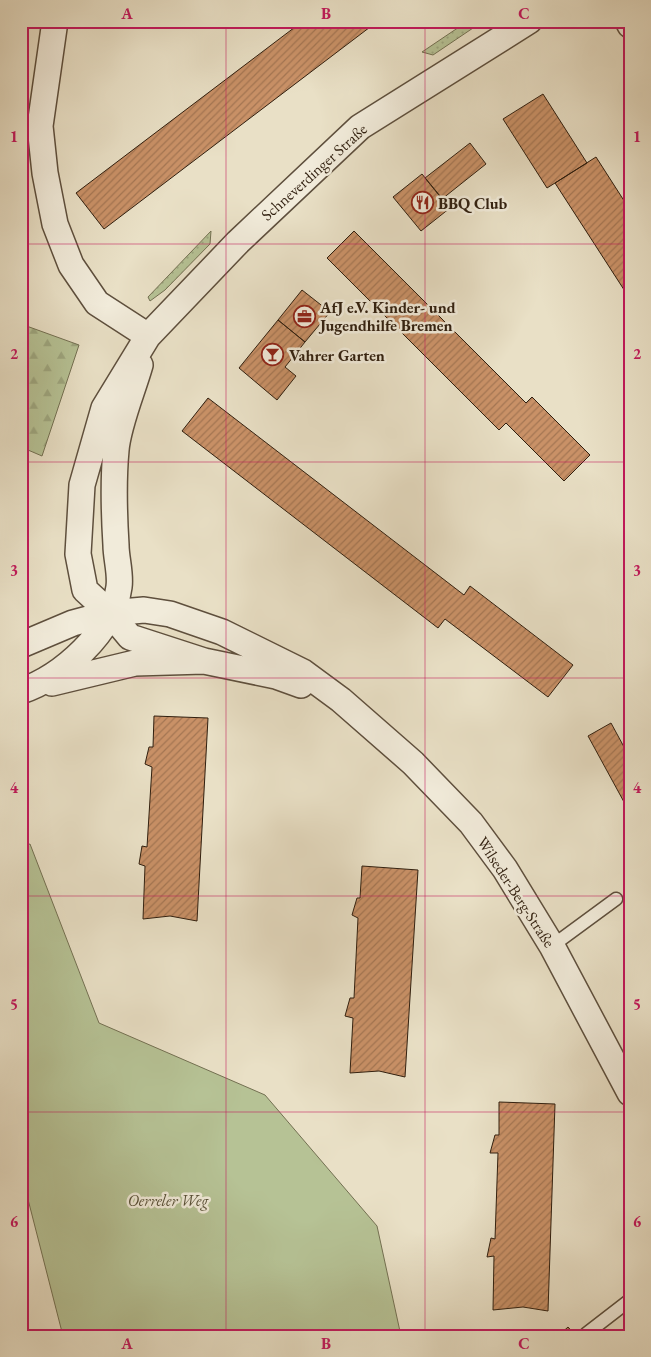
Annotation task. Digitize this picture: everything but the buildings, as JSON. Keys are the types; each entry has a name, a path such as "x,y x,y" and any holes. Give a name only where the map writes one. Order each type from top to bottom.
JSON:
{"street":[{"path":"55,21 40,126 45,173 55,224 71,265 97,303 148,336"},
{"name":"Schneverdinger Straße","path":"148,336 116,446 113,496 119,587 110,613 85,590 78,554 82,485 104,408 148,336 238,242 360,128 529,21"},
{"path":"628,21 630,25"},
{"name":"Wilseder-Berg-Straße","path":"110,613 144,610 170,614 222,632 304,672 341,700 414,763 471,823 505,869 552,946 630,1093"},
{"path":"21,645 73,623 110,613"},
{"path":"29,689 71,663 99,634 110,613"},
{"name":"Wilseder-Berg-Straße","path":"110,613 130,637 204,661 276,676 341,700"},
{"name":"Wilseder-Berg-Straße","path":"29,689 135,663 204,661"}],"lane":[{"path":"552,946 616,900"},
{"path":"586,1334 630,1300"}],"green space":[{"path":"468,21 472,21 476,26 433,55 422,52"},
{"path":"211,231 210,244 165,290 150,301 148,297"},
{"path":"21,324 79,345 42,456 21,447"},
{"name":"Oerreler Weg","path":"30,844 99,1023 265,1095 377,1226 401,1336 63,1336 21,1172 21,846"}],"place":[{"name":"BBQ Club","path":"422,203"},
{"name":"AfJ e.V. Kinder- und Jugendhilfe Bremen","path":"304,316"},
{"name":"Vahrer Garten","path":"273,355"}]}
